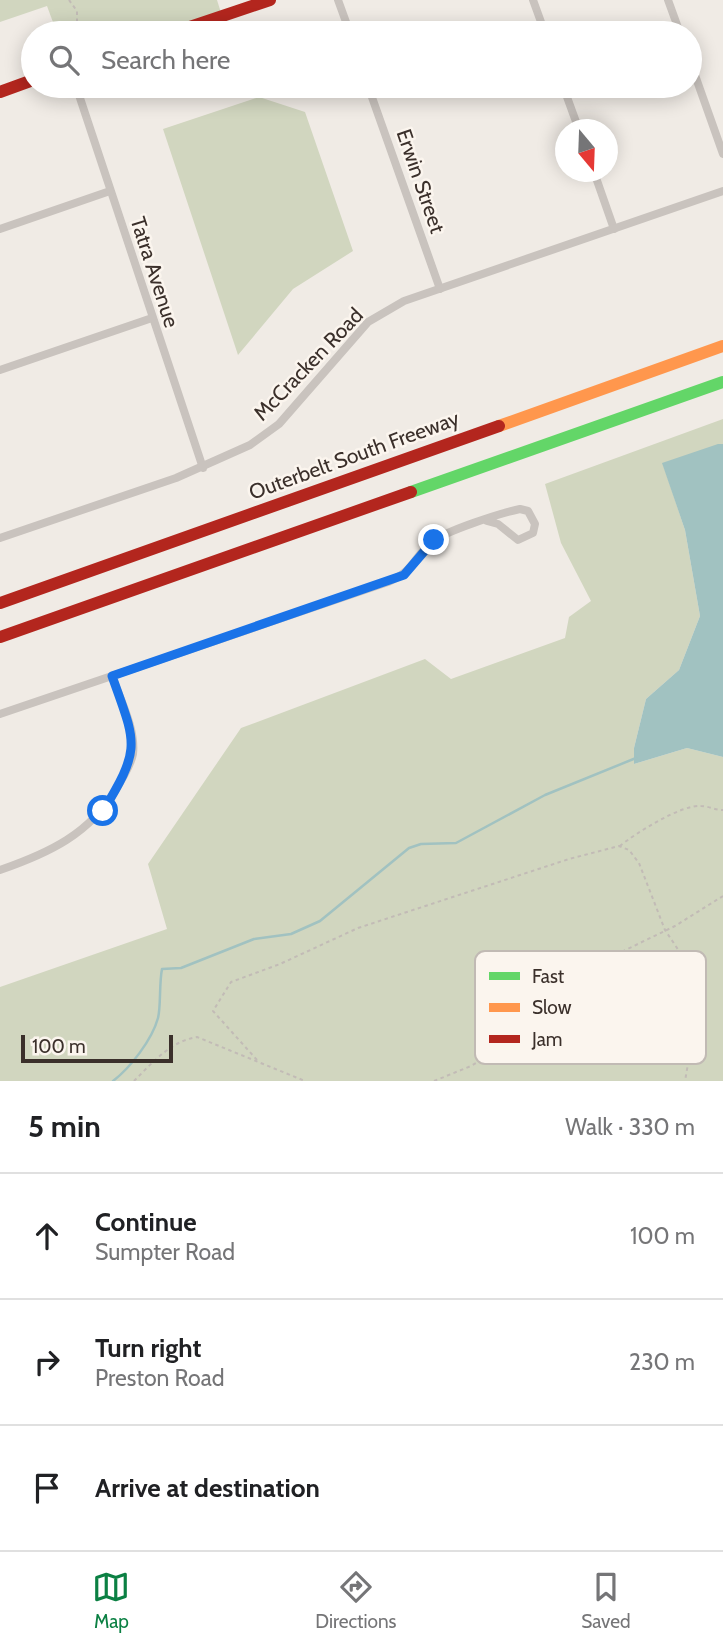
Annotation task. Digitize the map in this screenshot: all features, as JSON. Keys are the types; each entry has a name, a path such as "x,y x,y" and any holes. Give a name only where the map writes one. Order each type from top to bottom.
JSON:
{"main road":[{"path":"208,21 270,0"},
{"path":"0,92 21,84"},
{"name":"Outerbelt South Freeway","path":"0,603 723,346"},
{"path":"0,637 723,382"},
{"path":"0,596 143,551"}],"street":[{"path":"338,0 346,21"},
{"path":"533,0 541,21"},
{"path":"668,0 676,21"},
{"path":"702,95 723,154"},
{"name":"Tatra Avenue","path":"80,98 203,468"},
{"name":"Erwin Street","path":"372,98 440,289"},
{"path":"567,98 575,119"},
{"path":"598,182 614,229"},
{"path":"0,229 110,191"},
{"name":"McCracken Road","path":"0,538 203,468 250,445 279,424 368,322 404,301 723,191"},
{"path":"0,370 152,318"},
{"path":"0,714 388,582 412,568 434,540 520,509 527,511 536,524 533,533 518,540 498,524 487,521"},
{"path":"0,870 46,854 75,836 103,811 123,777 133,755 131,732 112,676"}],"path":[{"path":"69,0 77,11 77,21"},
{"path":"257,1060 214,1012 231,982 290,960 358,928 569,859 619,846 644,828 687,808 701,806 723,810"},
{"path":"619,846 629,850 639,863 666,930 679,951"},
{"path":"628,951 723,896"},
{"path":"134,1081 159,1055 186,1039 197,1037 305,1081"},
{"path":"434,1081 475,1064"}],"green space":[{"path":"0,0 217,0 222,16 207,21 53,21 47,6 0,22"},
{"path":"256,98 305,112 353,251 293,289 238,355 163,129"},
{"path":"723,419 723,444 663,464 685,530 700,616 679,670 646,699 634,748 634,764 687,748 723,757 723,1081 0,1081 0,987 167,929 148,864 241,728 425,659 451,679 565,638 569,617 591,601 561,543 545,484"}],"water":[{"path":"723,444 723,757 687,748 634,764 634,748 646,699 679,670 700,616 685,530 662,463"}],"waterway":[{"path":"113,1081 140,1053 155,1026 159,1013 162,969 181,968 254,939 291,934 320,921 409,848 421,844 456,843 545,795 636,758"}],"traffic: fast":[{"path":"411,492 723,382"}],"traffic: slow":[{"path":"499,426 723,346"}],"traffic: jam":[{"path":"208,21 270,0"},
{"path":"0,92 21,84"},
{"path":"0,603 499,426"},
{"path":"0,637 411,492"}],"route":[{"path":"103,811 133,755 131,732 112,676 388,582 412,568 434,540"}]}
